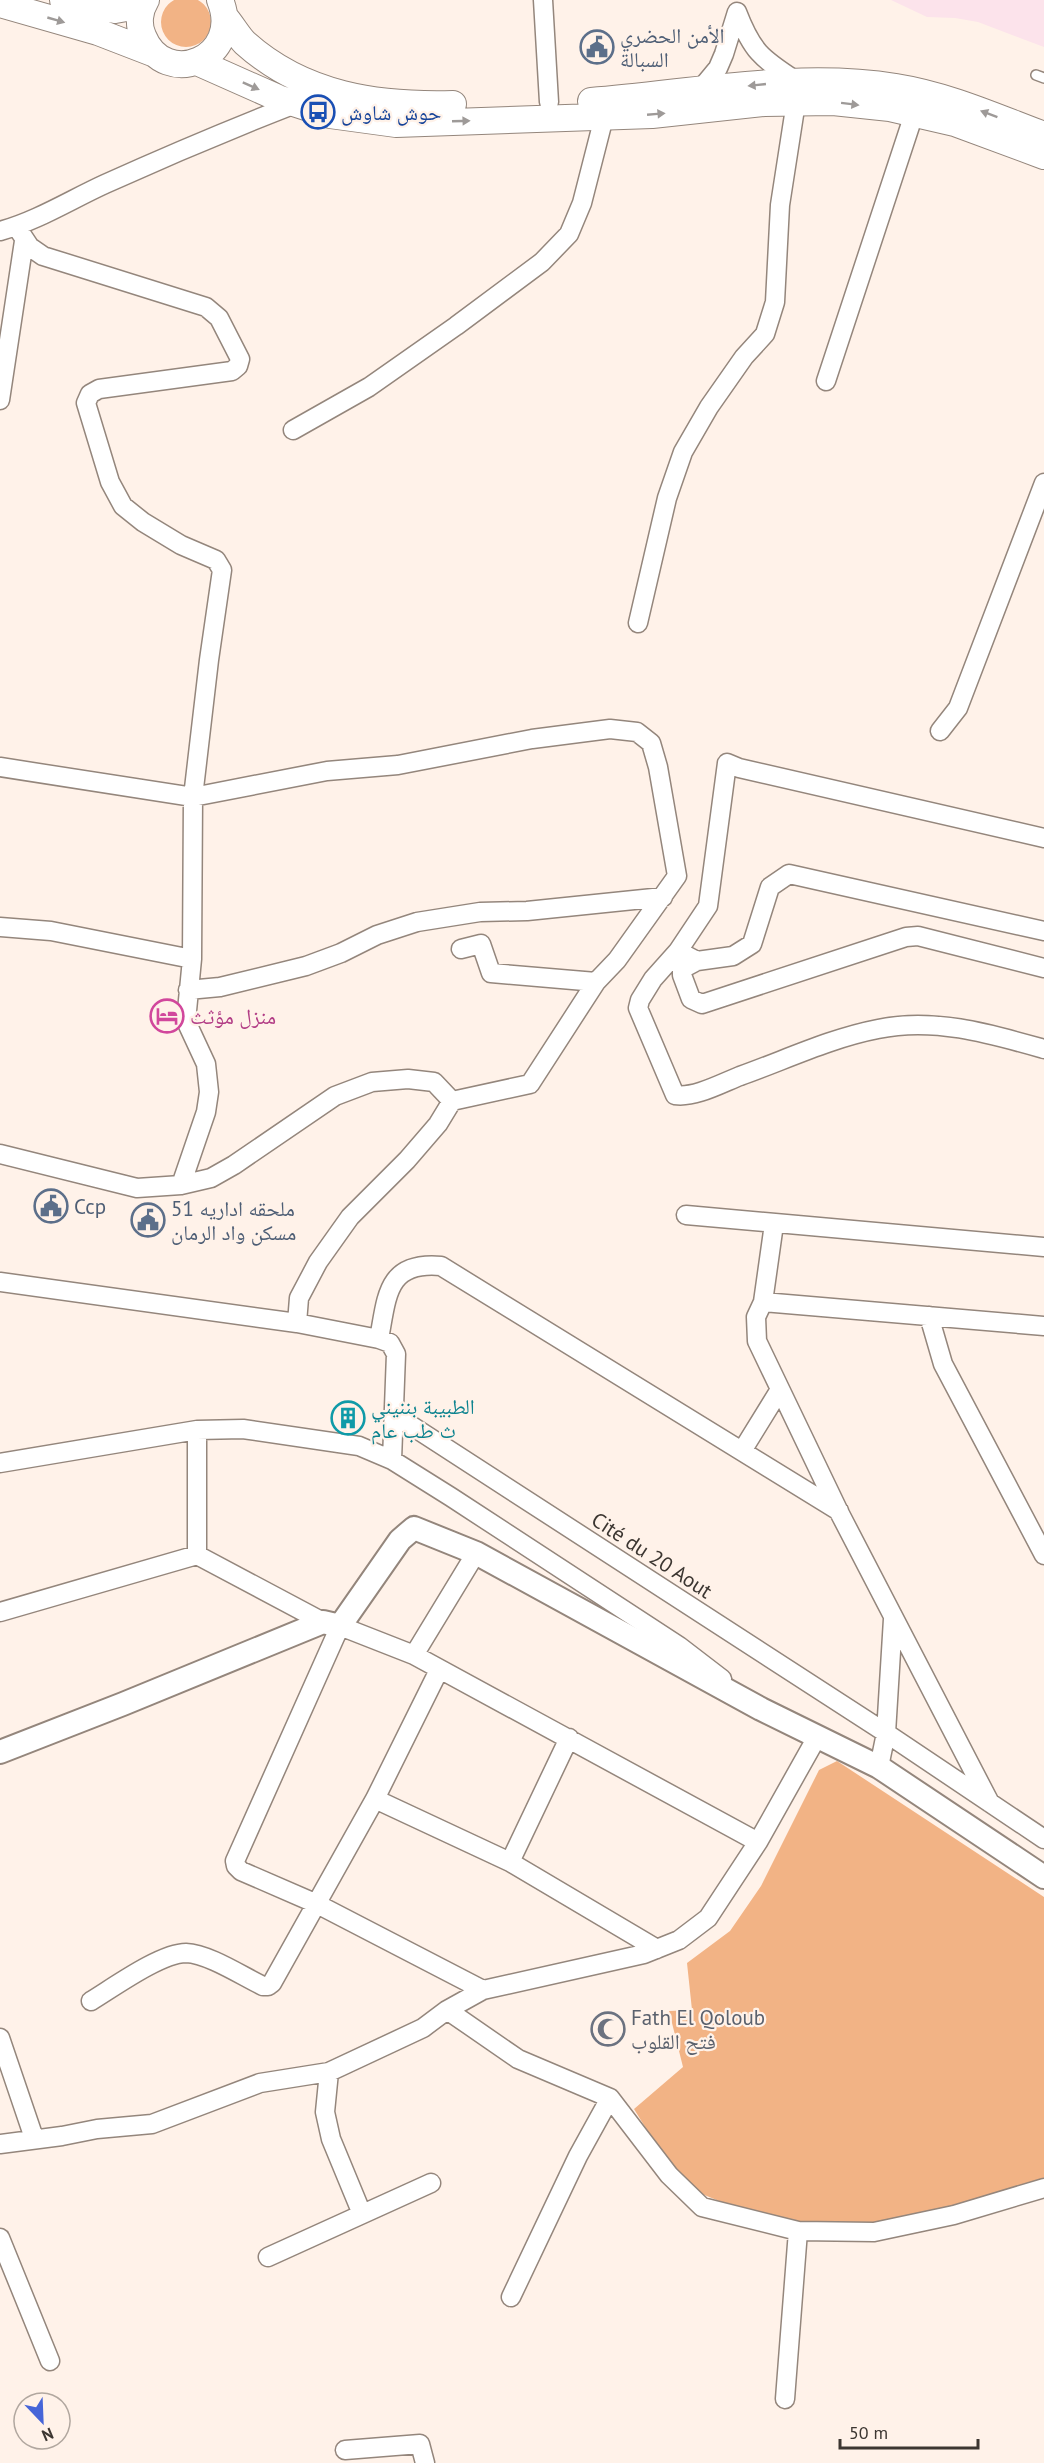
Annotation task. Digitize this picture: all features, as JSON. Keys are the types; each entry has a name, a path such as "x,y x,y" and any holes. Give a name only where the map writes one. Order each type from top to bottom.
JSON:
{"main road":[{"path":"63,0 114,10 144,2 140,18 141,31 146,44 155,54"},
{"path":"0,4 98,32 175,64 197,62 210,55 219,44 224,31 223,9"},
{"path":"223,9 245,42 273,63 305,81 340,95 377,103 420,105 549,102 699,91 796,91 833,102 890,108 955,123 1044,156"},
{"path":"197,62 295,104 330,115 396,124 652,115 764,103 796,91 847,81 898,87 971,107 1044,135"}],"street":[{"path":"543,0 549,102"},
{"path":"699,91 718,68 724,54 736,6"},
{"path":"638,623 667,498 683,452 709,407 744,357 765,334 775,302 780,204 796,91 755,51 746,36 736,6"},
{"path":"14,232 123,176 295,104"},
{"path":"826,381 914,114"},
{"path":"293,430 369,387 542,262 569,234 578,213 604,117"},
{"path":"0,400 14,232"},
{"path":"14,232 43,256 206,307 219,318 240,359 238,366 232,371 99,389 90,394 86,403 110,482 123,506 143,522 189,549 216,560 222,566 193,797 192,958 186,1021 206,1064 209,1092 206,1112 181,1185"},
{"path":"940,731 958,708 1044,483"},
{"path":"0,767 193,797 327,771 398,765 532,739 610,729 637,732 651,742 658,767 677,876 617,960 596,982 530,1084 452,1101 438,1124 407,1160 350,1217 318,1262 300,1298 297,1323"},
{"path":"1044,838 739,768 726,763 708,906 678,951 653,980 640,1000 638,1008 675,1095 682,1096 815,1048 878,1029 915,1025 948,1026 1044,1049"},
{"path":"1044,931 789,874 770,887 752,944 733,956 697,961 686,965 682,969 682,975 691,999 702,1004 906,937 918,936 1044,968"},
{"path":"188,990 220,987 306,966 341,953 376,935 417,922 480,912 527,911 663,897"},
{"path":"0,927 51,931 192,958"},
{"path":"461,949 481,945 490,973 596,982"},
{"path":"678,951 697,961"},
{"path":"0,1154 136,1188 181,1185 211,1178 234,1165 335,1096 372,1082 408,1079 434,1082 452,1101"},
{"path":"687,1215 1044,1246"},
{"name":"Cité du 20 Aout","path":"774,1224 763,1302 756,1317 757,1341 839,1512 990,1803"},
{"path":"379,1339 389,1290 403,1271 424,1264 441,1266 839,1512"},
{"path":"0,1282 297,1323 390,1343 396,1354 392,1460"},
{"path":"763,1302 1044,1326"},
{"path":"929,1316 943,1364 1044,1555"},
{"path":"742,1451 779,1391"},
{"name":"Cité du 20 Aout","path":"395,1414 886,1733 1044,1839"},
{"path":"0,1462 197,1430 243,1429 359,1446 392,1460 679,1646 762,1709"},
{"path":"197,1430 197,1555"},
{"path":"483,1990 317,1904 241,1871 235,1861 331,1624 400,1540 414,1528 476,1553 762,1709 879,1767 1044,1877"},
{"path":"414,1655 476,1553"},
{"path":"0,1612 197,1555 331,1624 414,1655 758,1842"},
{"path":"879,1767 886,1733 893,1617"},
{"path":"0,1752 331,1624"},
{"path":"91,2001 167,1956 186,1953 201,1956 263,1986 272,1983 375,1799 439,1670"},
{"path":"0,2144 152,2124 260,2083 329,2072 423,2028 447,2010 483,1990 644,1954 679,1940 708,1918 758,1842 817,1737"},
{"path":"510,1862 569,1738"},
{"path":"375,1799 510,1862 657,1949"},
{"path":"447,2010 518,2059 610,2098 669,2175 702,2207 798,2231 874,2232 954,2215 1044,2188"},
{"path":"0,2038 34,2138"},
{"path":"329,2072 325,2112 331,2139 362,2214"},
{"path":"511,2297 578,2156 610,2098"},
{"path":"268,2257 431,2182"},
{"path":"784,2398 798,2231"},
{"path":"0,2238 50,2361"},
{"path":"345,2450 420,2444 425,2463"}],"shaded area":[{"path":"186,-3 200,1 207,8 211,22 207,36 200,43 186,47 172,43 165,36 161,22 165,8 172,1"},
{"path":"891,0 1044,0 1044,47 978,22 927,17"},
{"path":"837,1761 1044,1897 1044,2179 881,2227 789,2222 741,2210 702,2194 663,2156 634,2109 683,2067 669,2011 692,2010 687,1963 730,1931 761,1886 819,1770"}],"place":[{"name":"الأمن الحضري السبالة","path":"597,47"},
{"name":"حوش شاوش","path":"318,112"},
{"name":"منزل مؤثث","path":"167,1016"},
{"name":"Ccp","path":"51,1206"},
{"name":"ملحقه اداريه 51 مسكن واد الرمان","path":"148,1220"},
{"name":"الطبيبة بننيني ث طب عام","path":"348,1418"},
{"name":"Fath El Qoloub فتح القلوب","path":"608,2029"}]}
